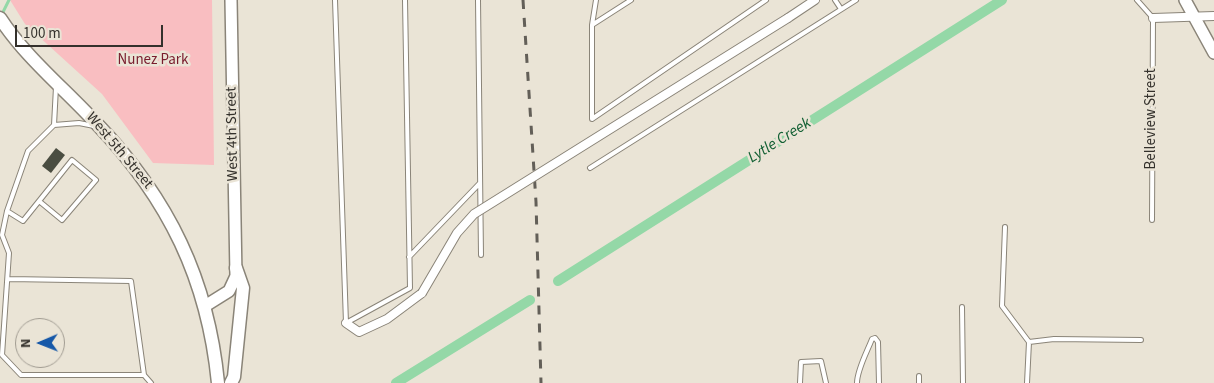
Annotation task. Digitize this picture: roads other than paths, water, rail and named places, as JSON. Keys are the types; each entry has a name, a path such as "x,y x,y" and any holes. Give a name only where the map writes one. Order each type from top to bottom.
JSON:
{"main road":[{"name":"West 5th Street","path":"0,18 33,60 130,160 168,217 192,266 205,306 215,353 218,383"},
{"path":"231,383 234,377 243,288 236,268"}],"street":[{"name":"West 4th Street","path":"205,306 229,291 234,284 236,268 231,0"},
{"path":"346,323 359,332 387,319 422,293 457,234 474,214 815,0"},
{"path":"1184,0 1214,53"},
{"path":"1152,18 1214,16"}],"lane":[{"path":"335,0 346,323 410,288 405,0"},
{"path":"478,0 481,255"},
{"path":"596,0 592,26 592,119 766,0"},
{"path":"592,26 631,0"},
{"path":"835,0 841,10"},
{"path":"590,168 856,0"},
{"path":"1137,0 1152,18"},
{"name":"Belleview Street","path":"1152,18 1152,220"},
{"path":"54,125 56,82"},
{"path":"101,128 79,122 54,125 28,150 7,211 2,235 9,253 9,279 2,355 21,375 144,375"},
{"path":"7,211 23,221 39,201 72,160 96,180 62,220 39,201"},
{"path":"409,257 480,183"},
{"path":"1005,227 1002,306 1029,342 1027,383"},
{"path":"9,279 131,281 144,375 151,383"},
{"path":"962,307 962,383"},
{"path":"857,383 857,375 863,367 872,339 875,338 878,342 879,383"},
{"path":"1029,342 1054,339 1141,340"},
{"path":"800,383 801,362 821,361 826,383"},
{"path":"919,383 920,376"}],"waterway":[{"name":"Lytle Creek","path":"1,16 9,0"},
{"name":"Lytle Creek","path":"558,281 1002,0"},
{"name":"Lytle Creek","path":"396,383 530,300"}],"railway":[{"path":"523,0 536,202 541,383"}],"park label":[{"name":"Nunez Park","path":"153,61"}]}
